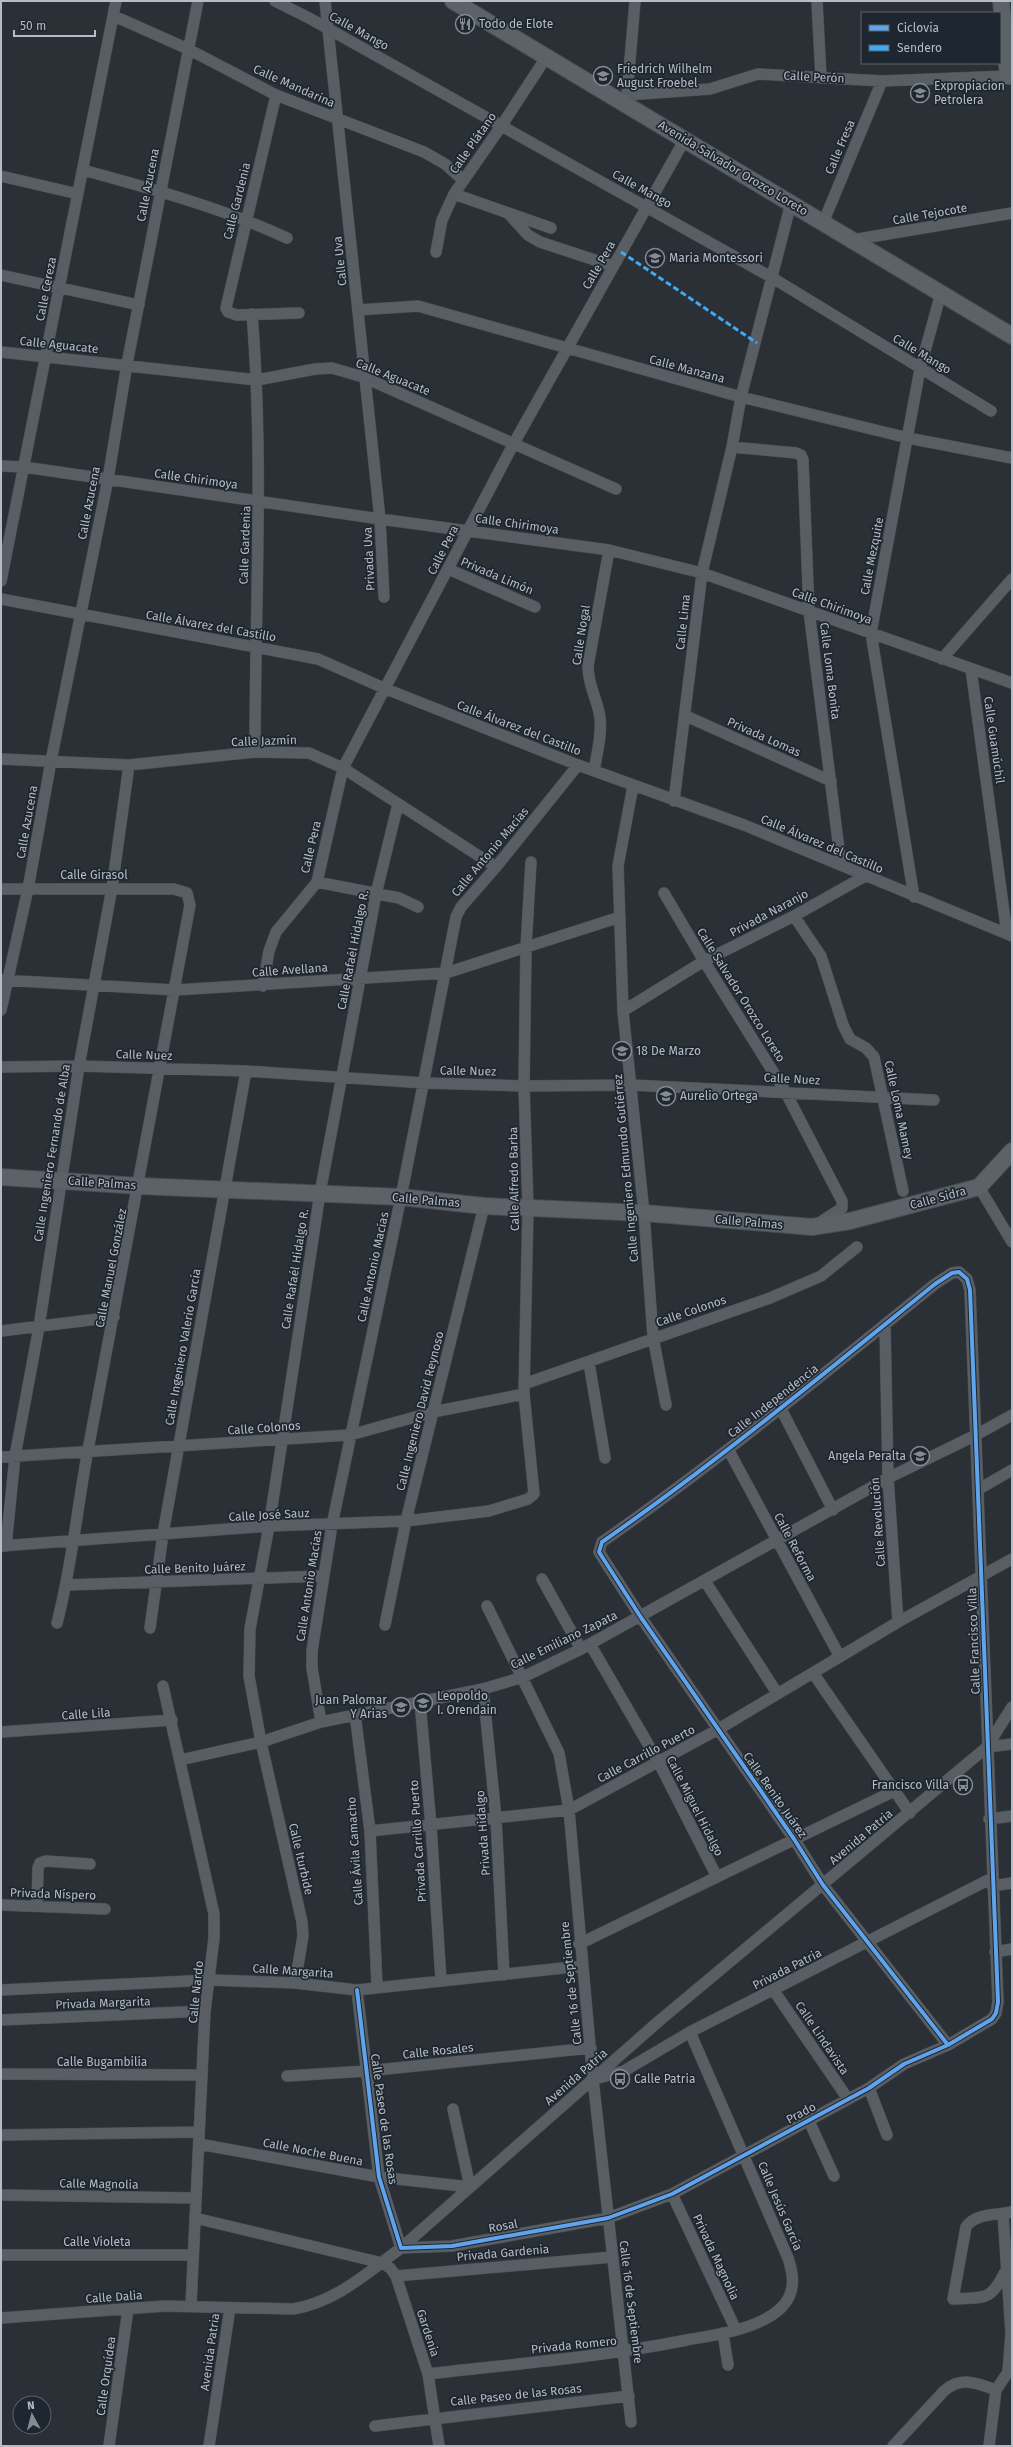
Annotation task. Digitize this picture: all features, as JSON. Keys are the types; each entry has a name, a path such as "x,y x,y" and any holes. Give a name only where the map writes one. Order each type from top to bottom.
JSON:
{"street":[{"name":"Calle Cereza","path":"1,581 116,1"},
{"name":"Calle Azucena","path":"1,1010 5,980 28,889 51,761 108,479 138,305 198,1"},
{"name":"Calle Mango","path":"274,1 328,28 771,277 991,412"},
{"name":"Calle Uva","path":"325,1 358,310 363,376 380,519"},
{"name":"Avenida Salvador Orozco Loreto","path":"453,1 547,56 625,98 685,139 1012,336"},
{"path":"625,98 635,1"},
{"path":"817,1 822,78"},
{"path":"1001,1 1010,76"},
{"name":"Calle Mandarina","path":"114,16 188,49 276,95 424,152 445,164 463,180"},
{"name":"Calle Plátano","path":"436,252 442,220 454,194 502,126 547,56"},
{"name":"Calle Perón","path":"625,98 710,89 758,74 882,81 1010,76"},
{"name":"Calle Fresa","path":"823,223 882,81"},
{"name":"Calle Gardenia","path":"255,752 255,646 259,502 257,380 252,314 237,315 228,312 226,304 276,95"},
{"name":"Calle Pera","path":"263,986 269,951 276,932 317,882 343,768 386,690 514,443 685,139"},
{"path":"83,170 160,191 247,219 288,238"},
{"path":"1,176 78,194"},
{"path":"454,194 551,228"},
{"name":"Calle Lima","path":"674,801 686,716 702,573 732,447 741,397 757,343 771,277 791,203"},
{"path":"508,213 528,235 540,242 613,266"},
{"name":"Calle Tejocote","path":"852,240 1012,213"},
{"path":"1,275 138,305"},
{"name":"Calle Mezquite","path":"914,897 871,633 920,369 941,293"},
{"name":"Calle Manzana","path":"358,310 418,306 566,349 741,397 908,438 1012,458"},
{"path":"252,314 299,313"},
{"name":"Calle Aguacate","path":"1,352 127,364 257,380 315,369 332,368 363,376 616,489"},
{"name":"Calle Loma Bonita","path":"732,447 796,453 801,455 809,611 841,865"},
{"name":"Calle Chirimoya","path":"1,466 24,467 259,502 609,550 702,573 1012,683"},
{"name":"Privada Uva","path":"380,519 384,596"},
{"name":"Calle Nogal","path":"594,771 599,742 600,716 588,679 588,666 609,550"},
{"name":"Privada Limón","path":"448,569 535,607"},
{"path":"942,659 1012,579"},
{"name":"Calle Álvarez del Castillo","path":"1,599 318,659 386,690 578,765 674,801 744,825 914,897 1010,935"},
{"name":"Calle Guamúchil","path":"971,669 1010,935"},
{"name":"Privada Lomas","path":"686,716 831,781"},
{"name":"Calle Jazmín","path":"1,759 130,765 255,752 309,754 343,768 496,867"},
{"name":"Calle Ingeniero Fernando de Alba","path":"3,1546 15,1456 39,1326 79,1066 112,888 130,765"},
{"name":"Calle Antonio Macías","path":"321,1722 312,1668 312,1651 323,1576 350,1435 401,1197 456,917 461,907 496,867 578,765"},
{"name":"Calle Ingeniero Edmundo Gutiérrez","path":"633,786 618,866 623,1011 644,1212 654,1337 666,1405"},
{"name":"Calle Rafaél Hidalgo R.","path":"261,1742 249,1676 248,1657 250,1629 258,1579 269,1526 320,1193 340,1078 362,977 376,894 398,804"},
{"name":"Calle Alfredo Barba","path":"531,862 526,947 524,1086 528,1207 524,1389 534,1494"},
{"name":"Privada Naranjo","path":"623,1011 704,961 794,916 865,876"},
{"path":"317,882 399,898 418,907"},
{"name":"Calle Girasol","path":"1,889 174,889 187,893"},
{"name":"Calle Manuel González","path":"57,1624 67,1585 87,1452 162,1069 174,990 190,905 187,893"},
{"name":"Calle Salvador Orozco Loreto","path":"664,893 704,961 785,1091 843,1204 839,1212 812,1227"},
{"name":"Calle Loma Mamey","path":"794,916 821,956 843,1025 850,1039 866,1048 874,1057 903,1191"},
{"name":"Calle Avellana","path":"5,980 94,987 174,990 263,986 362,977 446,973 620,917"},
{"name":"Calle Nuez","path":"1,1067 79,1066 246,1072 424,1083 524,1086 631,1085 785,1091 934,1100"},
{"name":"Calle Ingeniero Valerio García","path":"150,1628 163,1534 246,1072"},
{"name":"Calle Sidra","path":"850,1221 978,1187 1012,1151"},
{"name":"Calle Palmas","path":"1,1177 140,1186 224,1188 401,1197 484,1206 644,1212 812,1227 850,1221"},
{"path":"978,1187 1012,1242"},
{"name":"Calle Ingeniero David Reynoso","path":"385,1625 406,1521 484,1206"},
{"name":"Calle Colonos","path":"1,1457 350,1435 432,1412 524,1389 654,1337 770,1298 815,1278 857,1247"},
{"name":"Calle Independencia","path":"599,1547 602,1542 668,1497 780,1407 828,1372 935,1284 952,1273 959,1272"},
{"name":"Calle Francisco Villa","path":"959,1272 967,1279 970,1290 979,1489 989,1819 998,2002 996,2013"},
{"path":"1,1331 114,1317"},
{"name":"Calle Revolución","path":"885,1324 888,1478 898,1622"},
{"path":"589,1363 605,1458"},
{"path":"780,1407 833,1510"},
{"name":"Calle Emiliano Zapata","path":"180,1760 261,1742 321,1722 483,1689 523,1677 586,1646 777,1542 888,1478 976,1435 1012,1415"},
{"name":"Calle Reforma","path":"728,1449 840,1657"},
{"path":"979,1489 1012,1470"},
{"name":"Calle José Sauz","path":"3,1546 269,1526 332,1525 406,1521 489,1511 528,1499 534,1494"},
{"name":"Calle Benito Juárez","path":"599,1547 599,1552 640,1616 717,1730 794,1839 823,1885 866,1943 948,2044"},
{"name":"Calle Carrillo Puerto","path":"370,1831 431,1826 569,1810 717,1730 898,1622 1012,1559"},
{"name":"Calle Benito Juárez","path":"67,1585 157,1584 323,1576"},
{"name":"Calle Miguel Hidalgo","path":"542,1579 659,1762 717,1877"},
{"path":"705,1581 777,1693"},
{"name":"Calle 16 de Septiembre","path":"487,1606 559,1753 569,1810 593,2079 612,2257 625,2352 631,2422"},
{"path":"814,1673 910,1813"},
{"name":"Calle Nardo","path":"163,1686 172,1720 214,1914 210,1980 205,2011 191,2305"},
{"name":"Privada Hidalgo","path":"483,1689 496,1818 504,1975"},
{"name":"Privada Carrillo Puerto","path":"420,1702 431,1826 441,1980"},
{"name":"Avenida Patria","path":"209,2446 230,2308 293,2309 313,2306 361,2279 382,2263 401,2248 659,2021 910,1813 987,1747 1012,1707"},
{"name":"Calle Ávila Camacho","path":"355,1714 370,1831 377,1986"},
{"name":"Calle Lila","path":"1,1732 172,1720"},
{"name":"Calle Iturbide","path":"261,1742 302,1922 303,1936 295,1983"},
{"path":"987,1747 1012,1744"},
{"path":"580,1944 894,1791"},
{"path":"989,1819 1012,1816"},
{"path":"36,1906 38,1868 40,1863 46,1861 90,1864"},
{"path":"992,1882 1012,1884"},
{"name":"Privada Patria","path":"593,2079 624,2071 690,2032 774,1991 866,1943 992,1882"},
{"name":"Privada Níspero","path":"1,1905 105,1909"},
{"path":"995,1952 1012,1950"},
{"name":"Calle Margarita","path":"1,1990 210,1980 295,1983 357,1990 377,1986 504,1975 582,1966"},
{"name":"Calle Paseo de las Rosas","path":"357,1990 379,2178 401,2248"},
{"name":"Calle Lindavista","path":"774,1991 848,2099"},
{"name":"Privada Margarita","path":"1,2020 205,2011"},
{"name":"Prado","path":"608,2218 672,2194 869,2088 904,2064 948,2044 986,2024 996,2013"},
{"name":"Calle Jesús García","path":"690,2032 744,2154 793,2271 794,2283 790,2297 780,2308 766,2318"},
{"name":"Calle Rosales","path":"287,2076 367,2071 591,2048"},
{"name":"Calle Bugambilia","path":"1,2074 202,2075"},
{"path":"869,2088 887,2135"},
{"path":"453,2109 470,2187"},
{"path":"809,2121 834,2176"},
{"path":"1,2135 199,2132"},
{"name":"Calle Noche Buena","path":"199,2144 379,2178 470,2187"},
{"name":"Privada Magnolia","path":"672,2194 736,2330"},
{"name":"Calle Magnolia","path":"1,2196 196,2198"},
{"path":"989,2446 996,2390 1008,2372 1011,2333 1009,2288 1005,2272 1007,2213 975,2218 966,2227 953,2298 983,2297 992,2294 1005,2272"},
{"path":"195,2218 382,2263"},
{"name":"Rosal","path":"401,2248 452,2246 608,2218"},
{"name":"Calle Violeta","path":"1,2255 193,2255"},
{"name":"Privada Gardenia","path":"396,2276 612,2257"},
{"name":"Gardenia","path":"382,2263 390,2268 396,2276 428,2374 435,2418"},
{"name":"Calle Dalia","path":"1,2318 191,2305 230,2308"},
{"name":"Calle Orquídea","path":"109,2446 128,2309"},
{"name":"Privada Romero","path":"428,2374 625,2352 736,2330 766,2318"},
{"path":"723,2333 728,2364"},
{"path":"893,2446 953,2383 975,2382 996,2390"},
{"name":"Calle Paseo de las Rosas","path":"375,2426 629,2396"},
{"path":"435,2418 439,2446"}],"marked path":[{"path":"621,252 757,343"}],"cycle path":[{"path":"357,1990 379,2177 401,2248 452,2246 608,2218 672,2194 869,2088 904,2064 948,2045 992,2019 996,2013 998,2002 970,1290 967,1279 959,1272 952,1273 935,1284 729,1448 645,1512 602,1542 599,1552 640,1616 794,1839 823,1885 948,2045"}],"place":[{"name":"Todo de Elote","path":"465,24"},
{"name":"Friedrich Wilhelm August Froebel","path":"603,76"},
{"name":"Expropiacion Petrolera","path":"920,93"},
{"name":"Maria Montessori","path":"655,258"},
{"name":"18 De Marzo","path":"622,1051"},
{"name":"Aurelio Ortega","path":"666,1096"},
{"name":"Angela Peralta","path":"920,1456"},
{"name":"Leopoldo I. Orendain","path":"423,1703"},
{"name":"Juan Palomar Y Arias","path":"401,1707"},
{"name":"Francisco Villa","path":"963,1785"},
{"name":"Calle Patria","path":"620,2079"}]}
